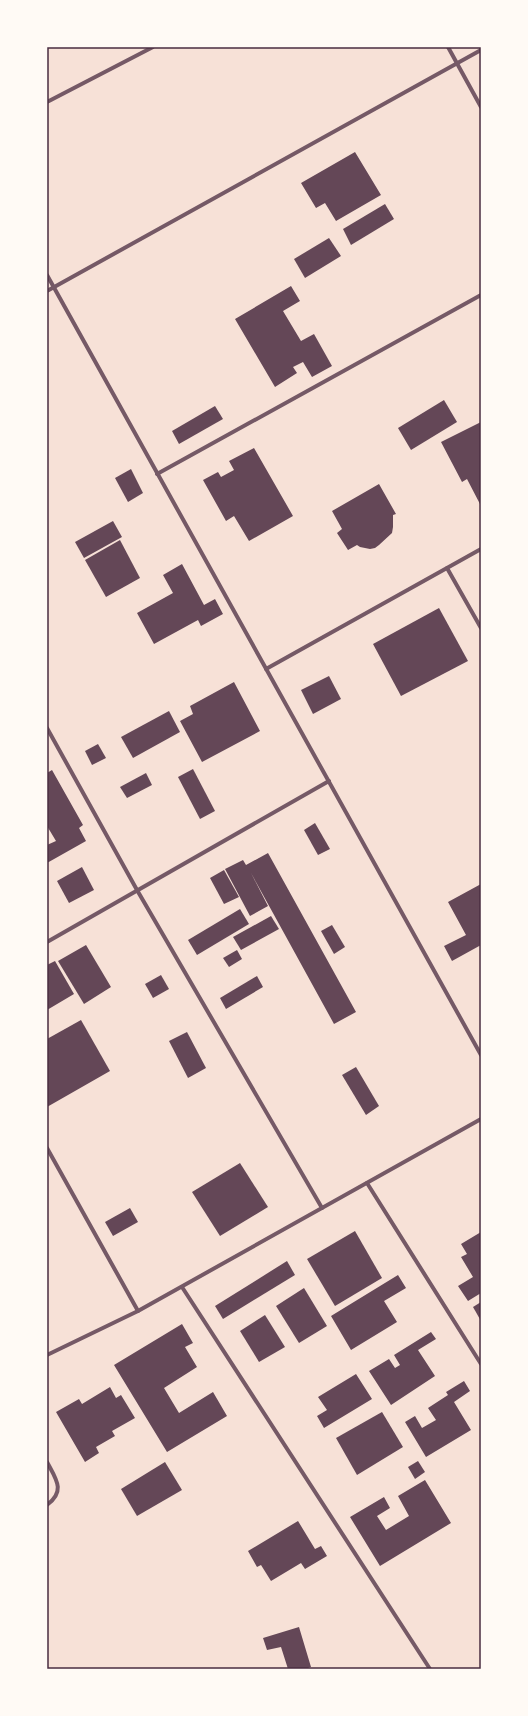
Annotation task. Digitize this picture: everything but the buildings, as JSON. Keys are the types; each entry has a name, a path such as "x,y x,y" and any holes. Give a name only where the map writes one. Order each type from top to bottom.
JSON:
{"street":[{"path":"47,102 153,47"},
{"path":"448,47 481,107"},
{"path":"47,292 481,50"},
{"path":"47,275 481,1055"},
{"path":"158,474 481,295"},
{"path":"266,669 481,549"},
{"path":"447,568 481,628"},
{"path":"47,728 136,890 322,1208"},
{"path":"47,942 329,781"},
{"path":"47,1355 138,1311 481,1119"},
{"path":"47,1148 138,1311"},
{"path":"367,1183 481,1364"},
{"path":"182,1286 430,1669"},
{"path":"47,1462 58,1483 58,1494 47,1506"}]}
